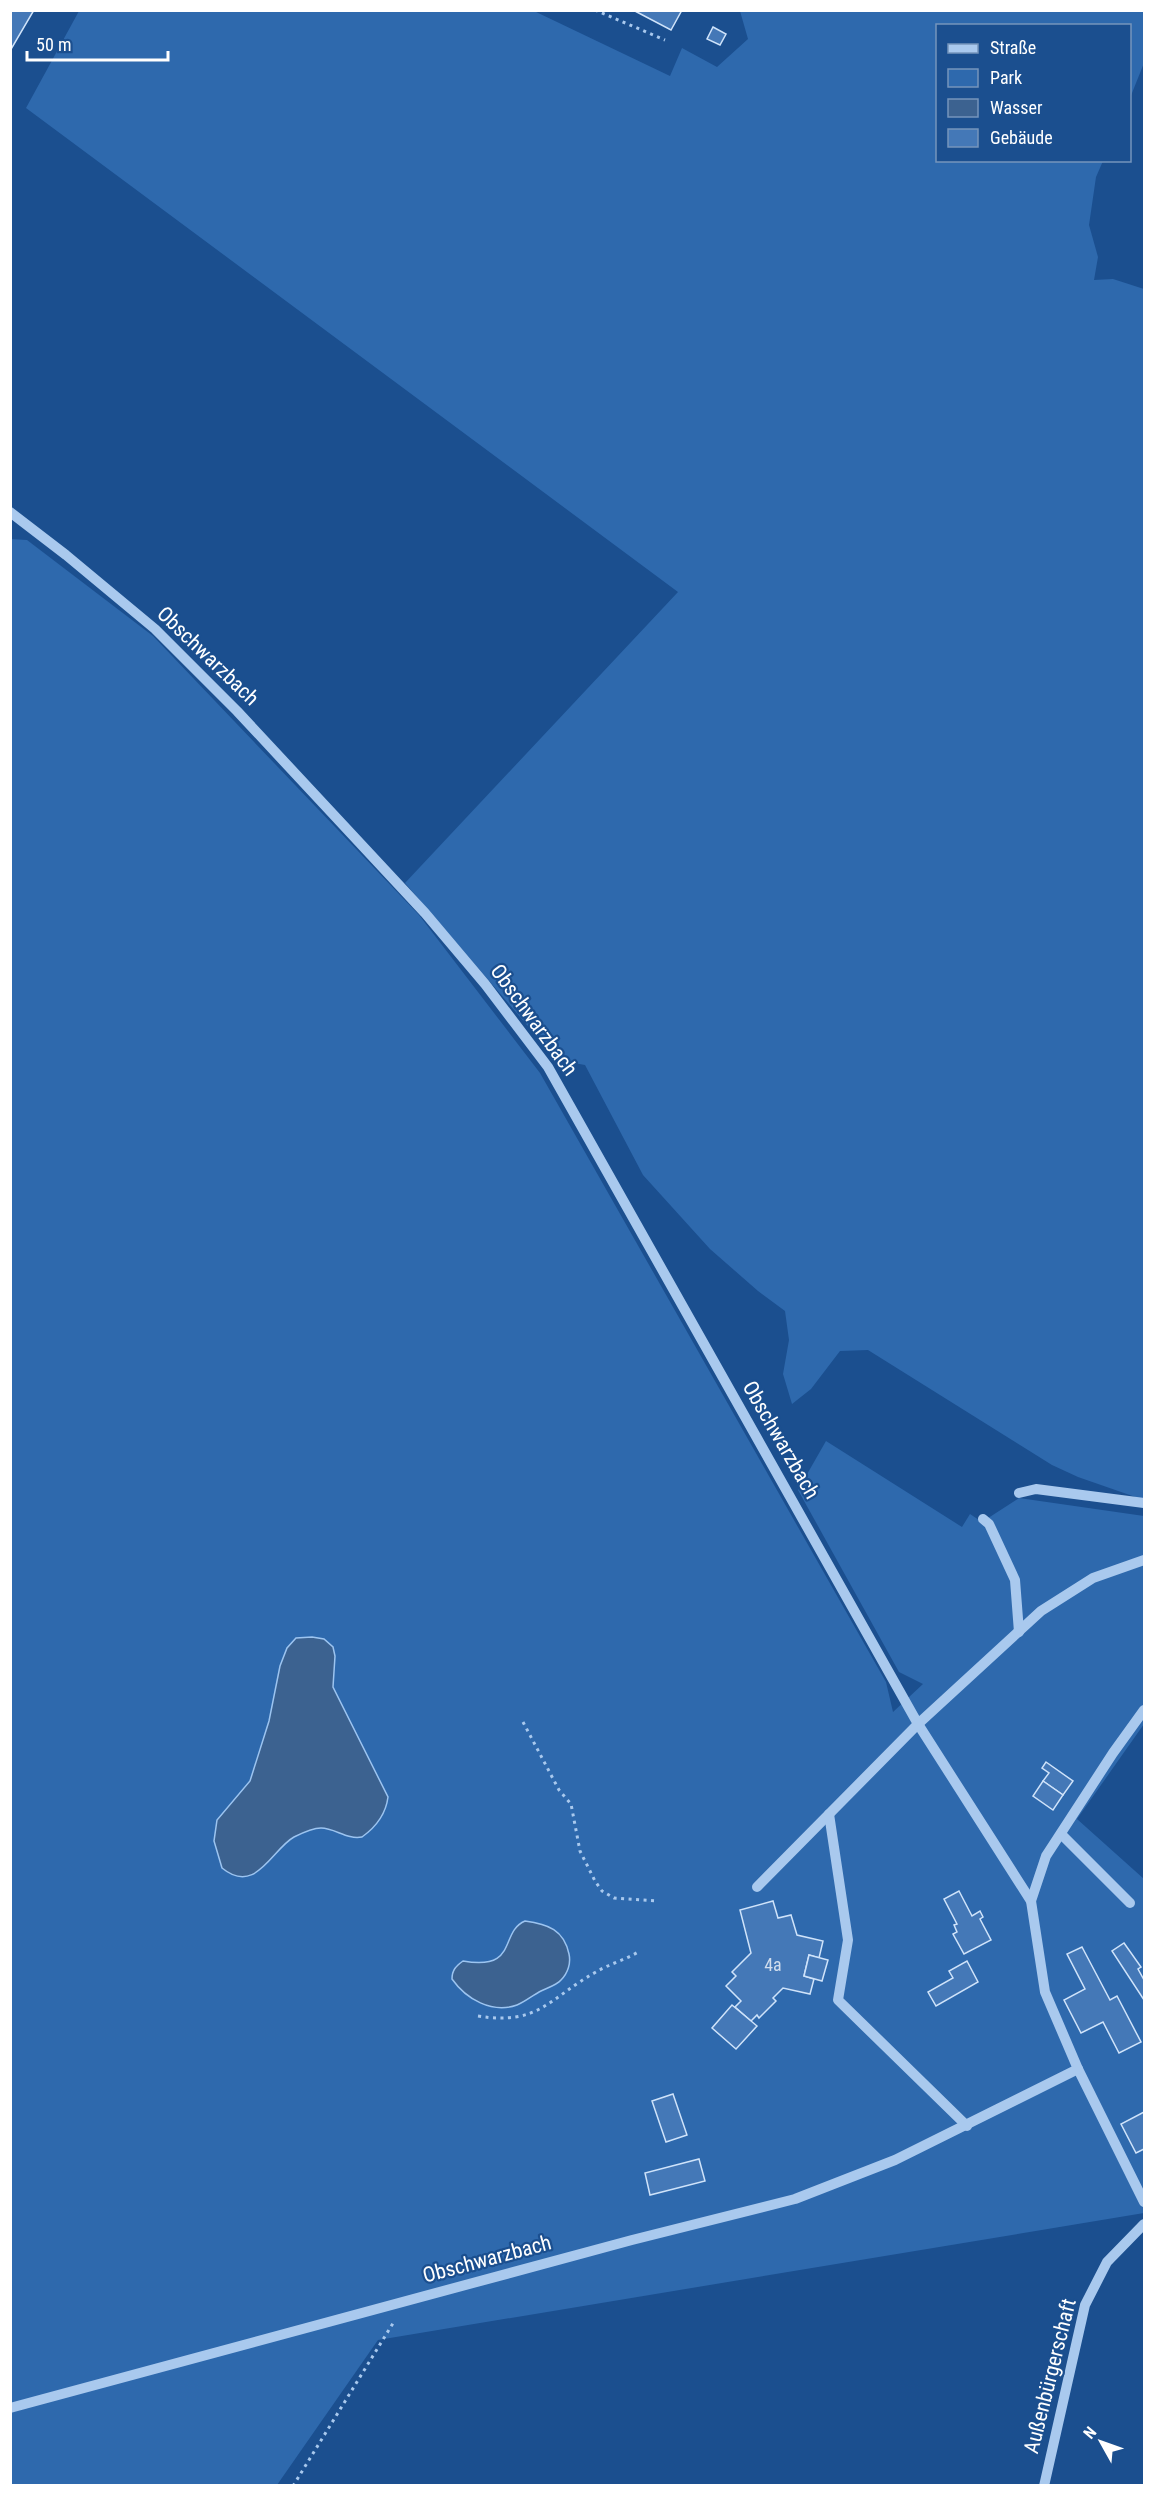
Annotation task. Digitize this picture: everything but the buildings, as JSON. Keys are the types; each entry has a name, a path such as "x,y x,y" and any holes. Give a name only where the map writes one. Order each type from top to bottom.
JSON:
{"street":[{"name":"Obschwarzbach","path":"10,512 155,629 237,711 425,914 485,984 549,1067 918,1724 1031,1901 1045,1992 1078,2068 1144,2202"},
{"path":"1019,1493 1036,1490 1144,1503"},
{"path":"983,1519 989,1524 1015,1580 1019,1632"},
{"path":"757,1887 918,1724 1041,1611 1093,1578 1144,1560"},
{"name":"Obschwarzbach","path":"1031,1901 1046,1856 1144,1710"},
{"path":"829,1814 848,1940 838,2000 966,2126"},
{"path":"1060,1834 1130,1903"},
{"name":"Obschwarzbach","path":"10,2408 795,2199 870,2171 966,2126 1078,2068"},
{"name":"Außenbürgerschaft","path":"1044,2486 1085,2305 1107,2262 1144,2224"}],"path":[{"path":"595,10 605,17 665,40"},
{"path":"523,1722 559,1790 571,1804 580,1851 602,1891 614,1898 657,1901"},
{"path":"478,2016 505,2020 521,2018 550,2003 597,1971 638,1952"},
{"path":"293,2486 408,2301"}],"green space":[{"path":"79,11 534,11 670,76 682,48 717,67 748,39 740,11 1144,11 1144,63 1131,96 1131,24 936,24 936,162 1103,162 1096,177 1089,225 1098,257 1094,280 1113,279 1144,289 1144,1500 1078,1477 1052,1465 868,1350 840,1351 811,1389 792,1404 783,1374 789,1340 785,1311 710,1249 643,1175 585,1065 557,1060 405,883 678,592 26,108"},
{"path":"10,539 27,540 153,636 419,915 540,1073 886,1682 893,1712 923,1684 899,1672 798,1490 826,1441 962,1527 970,1514 982,1522 1019,1498 1144,1516 1144,1724 1077,1819 1144,1879 1144,2213 378,2340 277,2485 11,2485"}],"water":[{"path":"296,1638 324,1639 333,1647 335,1656 333,1687 388,1797 385,1809 372,1829 362,1837 351,1837 326,1829 311,1830 286,1843 254,1874 244,1877 234,1875 222,1868 214,1841 217,1820 250,1781 269,1721 280,1666 287,1648"},
{"path":"525,1921 548,1926 563,1939 570,1961 563,1977 557,1983 523,2002 508,2007 489,2006 465,1993 452,1979 456,1967 463,1961 481,1963 493,1961 505,1949 517,1926"}]}
